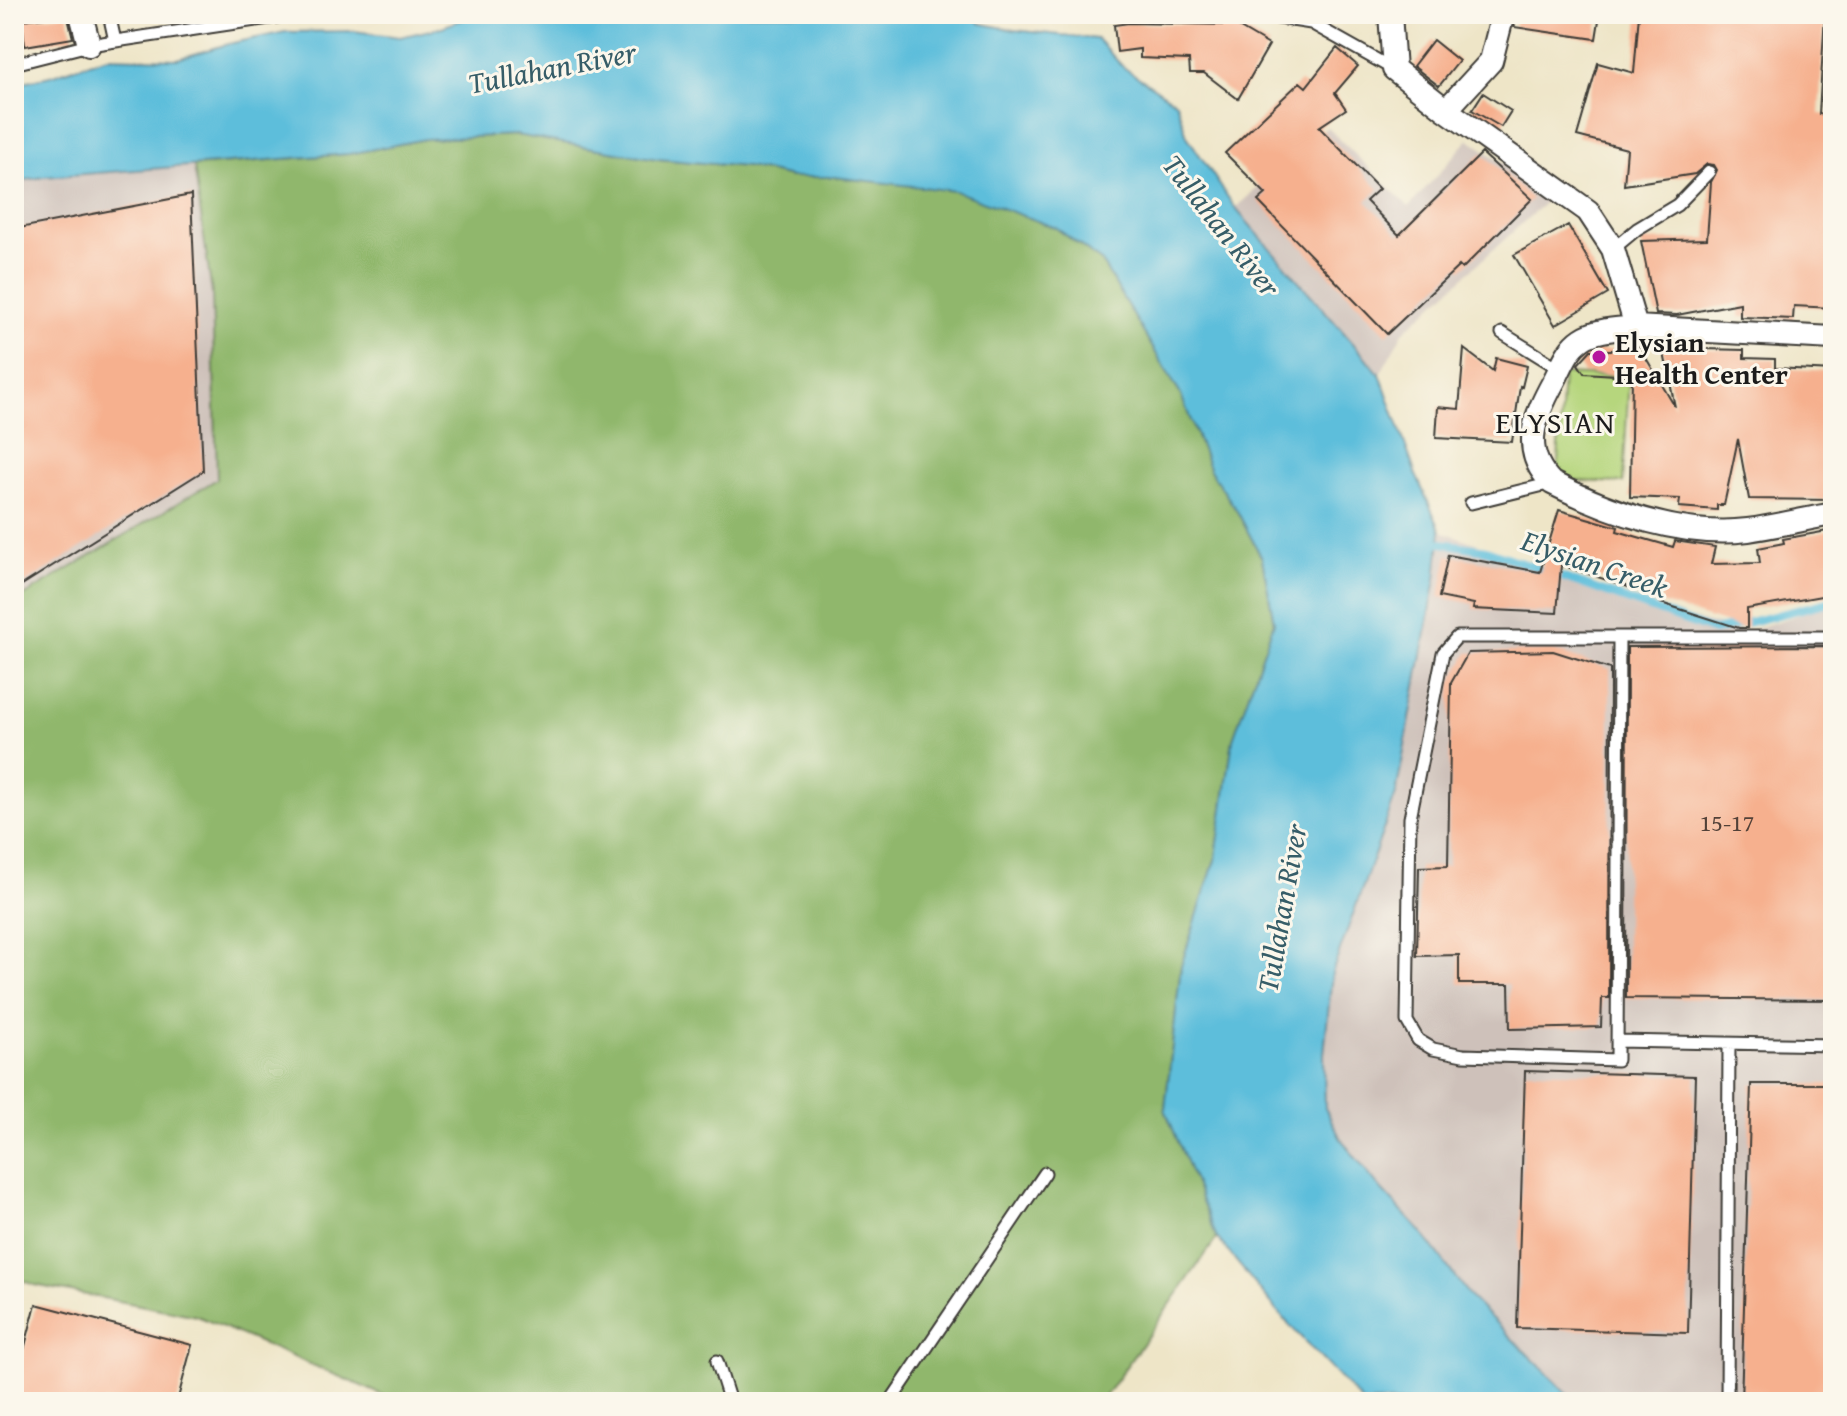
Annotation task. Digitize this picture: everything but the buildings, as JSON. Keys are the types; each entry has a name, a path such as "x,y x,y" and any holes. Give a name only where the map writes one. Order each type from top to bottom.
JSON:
{"street":[{"path":"81,14 89,45"},
{"path":"1390,14 1394,69 1588,211 1613,249 1636,327"},
{"path":"1446,110 1491,61 1503,14"},
{"path":"1833,338 1636,327 1604,331 1583,338 1569,351 1533,425 1533,449 1542,473 1552,483 1635,517 1690,528 1746,530 1833,514"}],"lane":[{"path":"109,14 115,41"},
{"path":"14,64 89,45 296,14"},
{"path":"1125,14 1273,17 1311,23 1394,69"},
{"path":"1613,249 1637,229 1677,205 1709,172"},
{"path":"1502,333 1560,369"},
{"path":"1471,503 1552,483"},
{"path":"1619,637 1617,1060 1463,1055 1433,1049 1418,1040 1407,1021 1410,818 1443,653 1457,637 1619,637 1833,637"},
{"path":"1617,1041 1833,1045"},
{"path":"1727,1402 1729,1045"},
{"path":"890,1402 1045,1173"},
{"path":"717,1361 730,1402"}],"shaded area":[{"path":"1327,127 1409,207 1469,139 1551,197 1403,332 1380,374 1235,208"},
{"path":"194,166 212,294 217,480 14,602 14,182"},
{"path":"1441,531 1680,616 1745,632 1833,603 1833,1402 1576,1402 1471,1298 1422,1233 1379,1187 1341,1139 1325,1108 1324,1054 1332,973 1396,794 1436,579"}],"green space":[{"path":"516,135 658,159 747,167 791,177 834,177 955,190 1056,228 1101,261 1181,395 1210,470 1262,558 1274,622 1233,739 1216,857 1181,966 1165,1109 1217,1238 1101,1402 399,1402 197,1316 34,1285 14,1277 14,602 217,479 212,294 194,166 349,154 425,139"},
{"path":"1563,374 1629,377 1623,483 1557,480"}],"water":[{"name":"Tullahan River","path":"478,14 974,14 979,23 1097,39 1123,67 1176,102 1187,136 1235,208 1380,374 1416,475 1441,531 1436,579 1396,794 1332,973 1324,1054 1325,1108 1341,1139 1379,1187 1422,1233 1471,1298 1576,1402 1362,1402 1283,1318 1217,1238 1165,1109 1181,966 1216,857 1233,739 1274,622 1262,558 1210,470 1181,395 1101,261 1056,228 955,191 834,177 791,177 747,167 658,159 516,135 425,139 349,154 44,177 14,182 14,84 107,57 177,59 285,32 354,31 400,37"}],"waterway":[{"name":"Elysian Creek","path":"1429,541 1486,550 1714,631 1833,601"}],"place":[{"name":"Elysian Health Center","path":"1599,357"}],"district":[{"name":"ELYSIAN","path":"1556,422"}]}
